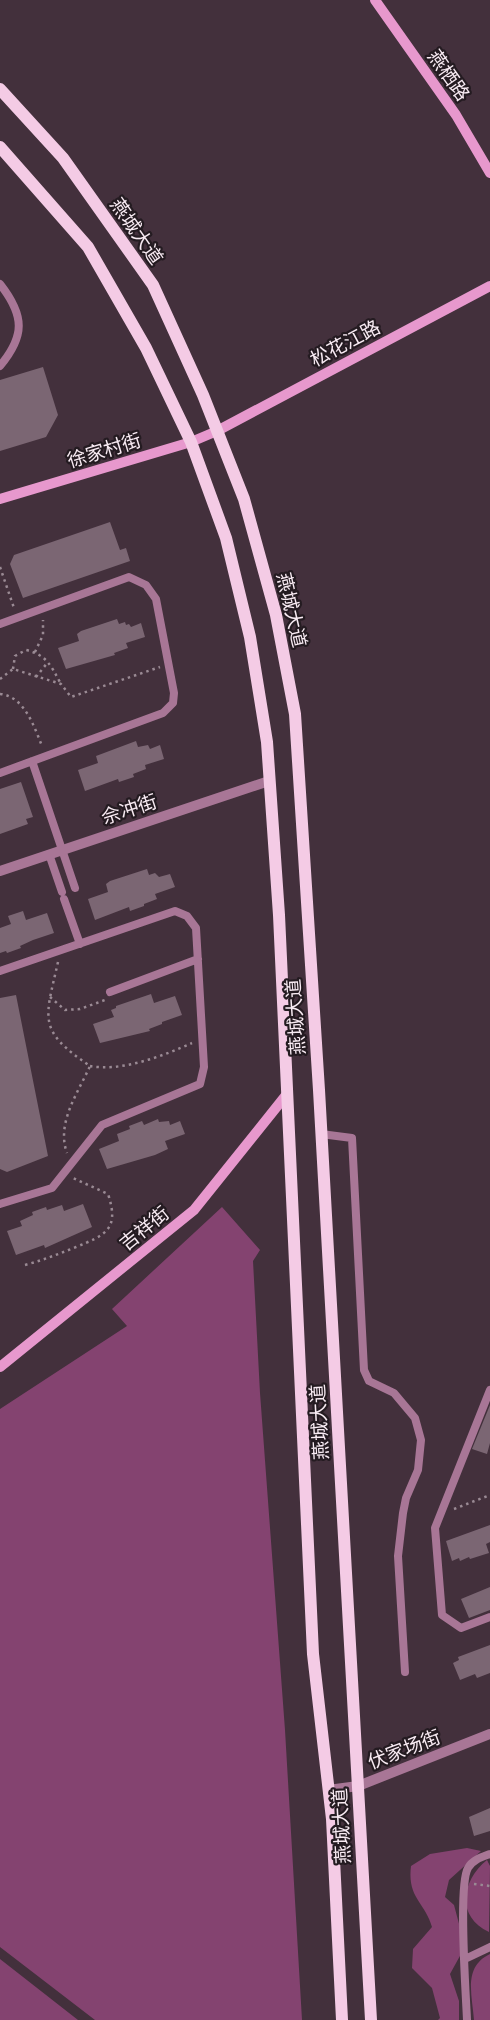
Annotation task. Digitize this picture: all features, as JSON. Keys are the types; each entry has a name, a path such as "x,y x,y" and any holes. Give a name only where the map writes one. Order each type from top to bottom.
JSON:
{"main road":[{"name":"燕城大道","path":"0,90 63,158 153,285 217,431 246,508 276,615 295,714 321,1134 371,2020"},
{"name":"燕城大道","path":"1,150 88,247 146,348 191,442 226,538 250,637 267,742 288,1094 313,1654 332,1819 342,2020"}],"street":[{"name":"燕栖路","path":"375,0 456,115 490,173"},
{"name":"松花江路","path":"217,431 490,286"},
{"name":"徐家村街","path":"0,500 191,442 217,431"},
{"name":"佘冲街","path":"0,871 269,781"},
{"name":"吉祥街","path":"0,1367 194,1210 288,1094"},
{"name":"伏家场街","path":"328,1790 358,1786 490,1734"}],"lane":[{"path":"0,284 9,295 15,310 20,333 9,355 0,366"},
{"path":"0,624 128,577 146,585 156,599 174,693 173,703 163,714 0,773"},
{"path":"32,761 75,888"},
{"path":"49,854 80,944"},
{"path":"0,971 175,911 187,916 196,928 204,1067 200,1084 102,1125 52,1188 0,1204"},
{"path":"110,992 198,960"},
{"path":"321,1134 352,1138 364,1370 369,1381 394,1393 415,1418 421,1440 418,1470 406,1498 403,1513 398,1556 404,1672"},
{"path":"490,1390 435,1528 442,1615 461,1628 490,1617"},
{"path":"467,2020 463,1898 467,1868 478,1858 490,1854"},
{"path":"465,1959 490,1947"}],"path":[{"path":"0,567 17,617"},
{"path":"35,652 44,625 40,609"},
{"path":"0,679 13,669 15,656 26,650 40,653 71,697 168,664"},
{"path":"36,678 48,662"},
{"path":"13,669 36,678 61,684"},
{"path":"0,694 10,695 19,703 29,717 46,756"},
{"path":"60,950 47,1017 58,1042 90,1066 103,1068 148,1059 203,1038"},
{"path":"50,997 65,1010 80,1009 108,999 110,992"},
{"path":"25,1265 103,1236 112,1218 108,1194 72,1178 67,1170 68,1157 64,1143 68,1114 90,1066"},
{"path":"440,1515 490,1495"},
{"path":"466,1880 490,1886"}],"shaded area":[{"path":"222,1207 260,1250 253,1261 260,1393 285,1730 302,2020 95,2020 0,1947 0,1409 127,1326 112,1309"},
{"path":"467,1848 481,1851 449,1880 445,1897 454,1905 462,1935 461,1954 450,1974 459,2001 459,2020 438,2020 440,2018 432,1988 412,1968 413,1949 432,1927 414,1893 410,1877 411,1866 430,1854"},
{"path":"487,1860 490,1866 489,1932 478,1925 471,1917 466,1898 472,1877"},
{"path":"490,1954 490,2020 474,2020 471,1982 476,1966"},
{"path":"0,1959 78,2020 0,2020"}],"building":[{"path":"43,367 58,415 46,437 0,451 0,380"},
{"path":"110,522 120,550 126,548 130,561 23,598 10,564 14,555"},
{"path":"117,619 119,624 125,622 126,625 129,624 131,627 141,623 145,637 126,643 128,648 114,653 115,655 66,669 58,648 79,641 77,634 81,631"},
{"path":"136,741 138,747 148,745 150,749 160,745 164,759 145,765 146,769 133,774 134,777 119,782 118,779 85,791 78,770 98,763 96,756"},
{"path":"21,782 33,817 26,819 28,824 0,834 0,789"},
{"path":"147,869 149,875 155,873 159,877 170,874 175,887 155,894 157,899 144,904 144,906 130,911 129,907 95,920 88,899 108,892 106,884 110,881"},
{"path":"23,911 26,920 47,913 54,933 33,940 20,946 21,948 7,953 6,951 0,953 0,928 11,924 8,916"},
{"path":"151,994 154,1003 175,996 182,1015 162,1022 162,1024 149,1029 150,1031 100,1043 93,1024 114,1017 111,1010 116,1008 116,1006"},
{"path":"16,995 48,1156 7,1172 0,1169 0,998"},
{"path":"158,1119 159,1122 169,1121 170,1125 180,1121 185,1134 165,1141 168,1149 155,1155 107,1169 99,1149 119,1141 117,1134 130,1129 129,1126 142,1121 144,1125"},
{"path":"83,1204 92,1227 45,1248 44,1245 16,1255 7,1231 22,1226 20,1221 33,1215 32,1212 46,1207 47,1210 62,1205 64,1211"},
{"path":"490,1405 490,1443 487,1454 472,1449"},
{"path":"490,1525 490,1542 486,1544 489,1553 470,1559 469,1557 460,1561 459,1558 452,1561 446,1541"},
{"path":"490,1587 490,1610 469,1618 461,1599"},
{"path":"490,1645 490,1673 477,1678 475,1674 460,1680 453,1663 459,1660 458,1657"},
{"path":"490,1808 490,1831 474,1836 469,1817"}]}
